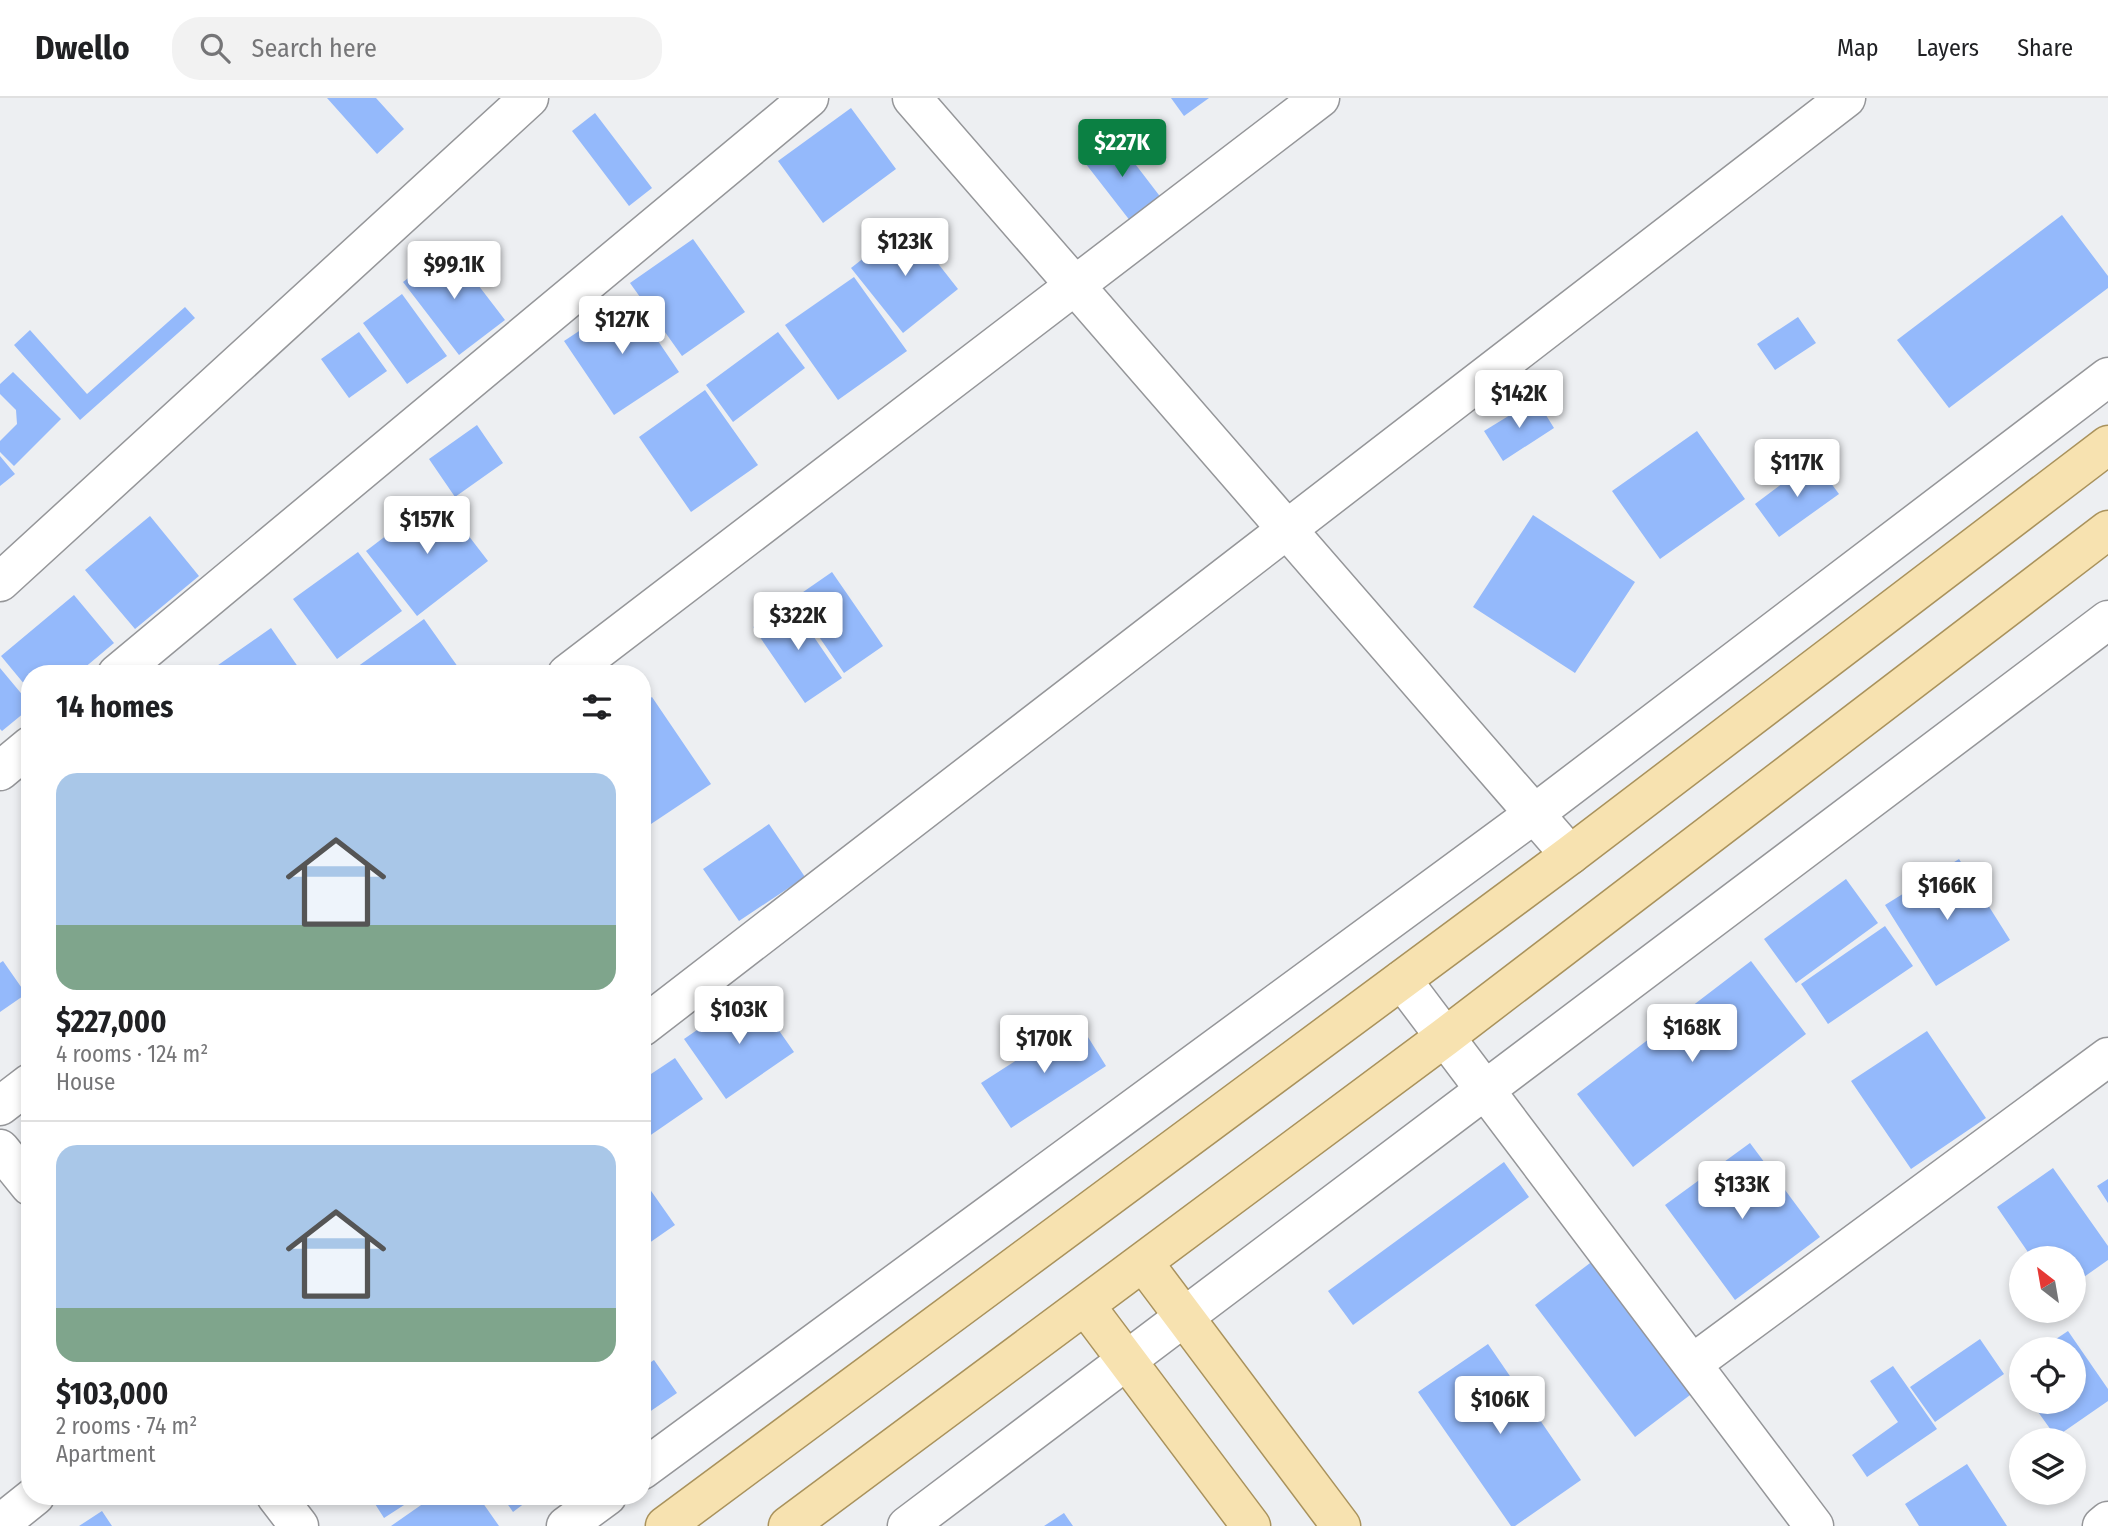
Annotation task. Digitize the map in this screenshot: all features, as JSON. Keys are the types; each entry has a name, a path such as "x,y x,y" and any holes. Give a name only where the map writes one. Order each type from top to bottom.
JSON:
{"main road":[{"path":"664,1526 1570,855 2108,445"},
{"path":"788,1526 1445,1037 2108,530"},
{"path":"1143,1262 1341,1526"},
{"path":"1085,1305 1251,1526"}],"street":[{"path":"0,582 528,98"},
{"path":"128,665 809,98"},
{"path":"912,98 1570,855"},
{"path":"579,665 1320,98"},
{"path":"651,1020 1846,98"},
{"path":"651,1463 1534,814 2108,377"},
{"path":"906,1526 2108,620"},
{"path":"0,771 21,754"},
{"path":"1402,979 1814,1526"},
{"path":"1692,1364 2108,1057"},
{"path":"0,1106 21,1090"},
{"path":"0,1149 21,1175"},
{"path":"0,1524 24,1505"},
{"path":"283,1505 299,1526"},
{"path":"566,1526 595,1505"},
{"path":"2102,1526 2108,1521"}],"building":[{"path":"327,98 376,98 404,129 377,154"},
{"path":"1171,98 1209,98 1184,116"},
{"path":"851,108 896,169 823,223 778,161"},
{"path":"595,113 652,188 629,206 572,131"},
{"path":"1113,135 1162,199 1131,222 1082,159"},
{"path":"2062,215 2108,276 2108,288 1949,408 1897,340"},
{"path":"907,224 958,289 903,333 851,268"},
{"path":"693,239 745,312 682,356 630,283"},
{"path":"449,247 505,320 459,355 403,282"},
{"path":"854,277 907,351 838,400 785,325"},
{"path":"402,294 447,356 407,384 363,323"},
{"path":"629,298 679,372 614,415 564,341"},
{"path":"185,307 195,318 80,420 14,345 30,330 87,394"},
{"path":"1798,317 1816,343 1775,370 1757,344"},
{"path":"359,332 387,371 349,398 321,359"},
{"path":"778,332 805,368 733,422 706,385"},
{"path":"13,372 61,419 14,466 0,452 0,441 17,424 16,410 0,394 0,384"},
{"path":"705,390 758,465 691,512 639,437"},
{"path":"1536,399 1554,428 1503,461 1484,431"},
{"path":"477,425 503,463 455,497 429,459"},
{"path":"1697,431 1745,499 1660,559 1612,491"},
{"path":"0,456 15,474 0,486"},
{"path":"1814,460 1839,494 1779,537 1755,504"},
{"path":"438,496 488,561 417,616 366,551"},
{"path":"1533,515 1635,582 1575,673 1473,607"},
{"path":"150,516 199,576 135,629 85,570"},
{"path":"358,552 402,611 337,659 293,599"},
{"path":"832,572 883,646 844,673 793,599"},
{"path":"74,595 114,643 88,665 21,665 21,680 1,656"},
{"path":"790,602 842,678 805,703 753,627"},
{"path":"424,619 457,665 360,665"},
{"path":"271,628 297,665 218,665"},
{"path":"0,668 21,693 21,715 2,731"},
{"path":"651,698 711,784 651,824"},
{"path":"769,824 805,877 739,921 703,869"},
{"path":"1959,859 2010,940 1936,986 1885,905"},
{"path":"1846,879 1878,923 1796,983 1764,939"},
{"path":"1885,926 1913,966 1828,1024 1801,984"},
{"path":"3,961 21,987 21,997 0,1012 0,963"},
{"path":"1751,961 1806,1034 1633,1167 1577,1094"},
{"path":"752,992 794,1052 726,1099 684,1039"},
{"path":"1078,1021 1106,1066 1011,1128 981,1083"},
{"path":"1927,1031 1986,1118 1911,1169 1851,1081"},
{"path":"675,1058 703,1099 651,1135 651,1074"},
{"path":"1750,1143 1820,1237 1735,1300 1665,1205"},
{"path":"1504,1162 1529,1197 1353,1325 1328,1291"},
{"path":"2053,1168 2108,1246 2108,1260 2086,1276 2086,1246 2024,1246 1997,1207"},
{"path":"2108,1179 2108,1203 2097,1186"},
{"path":"651,1191 675,1225 651,1242"},
{"path":"1594,1260 1694,1392 1635,1437 1535,1305"},
{"path":"2068,1331 2072,1337 2059,1337"},
{"path":"1980,1339 2004,1374 1935,1422 1910,1387"},
{"path":"1488,1344 1581,1480 1515,1526 1511,1526 1418,1392"},
{"path":"2086,1357 2108,1389 2108,1401 2069,1428 2050,1428 2040,1414 2086,1414"},
{"path":"654,1360 677,1393 651,1411 651,1362"},
{"path":"1893,1366 1937,1429 1867,1477 1852,1455 1898,1422 1870,1381"},
{"path":"1967,1464 2007,1526 1919,1526 1905,1504"},
{"path":"376,1505 404,1505 384,1518"},
{"path":"421,1505 484,1505 499,1526 391,1526"},
{"path":"508,1505 522,1505 513,1512"},
{"path":"102,1511 112,1526 79,1526"},
{"path":"1064,1513 1073,1526 1044,1526"}]}
